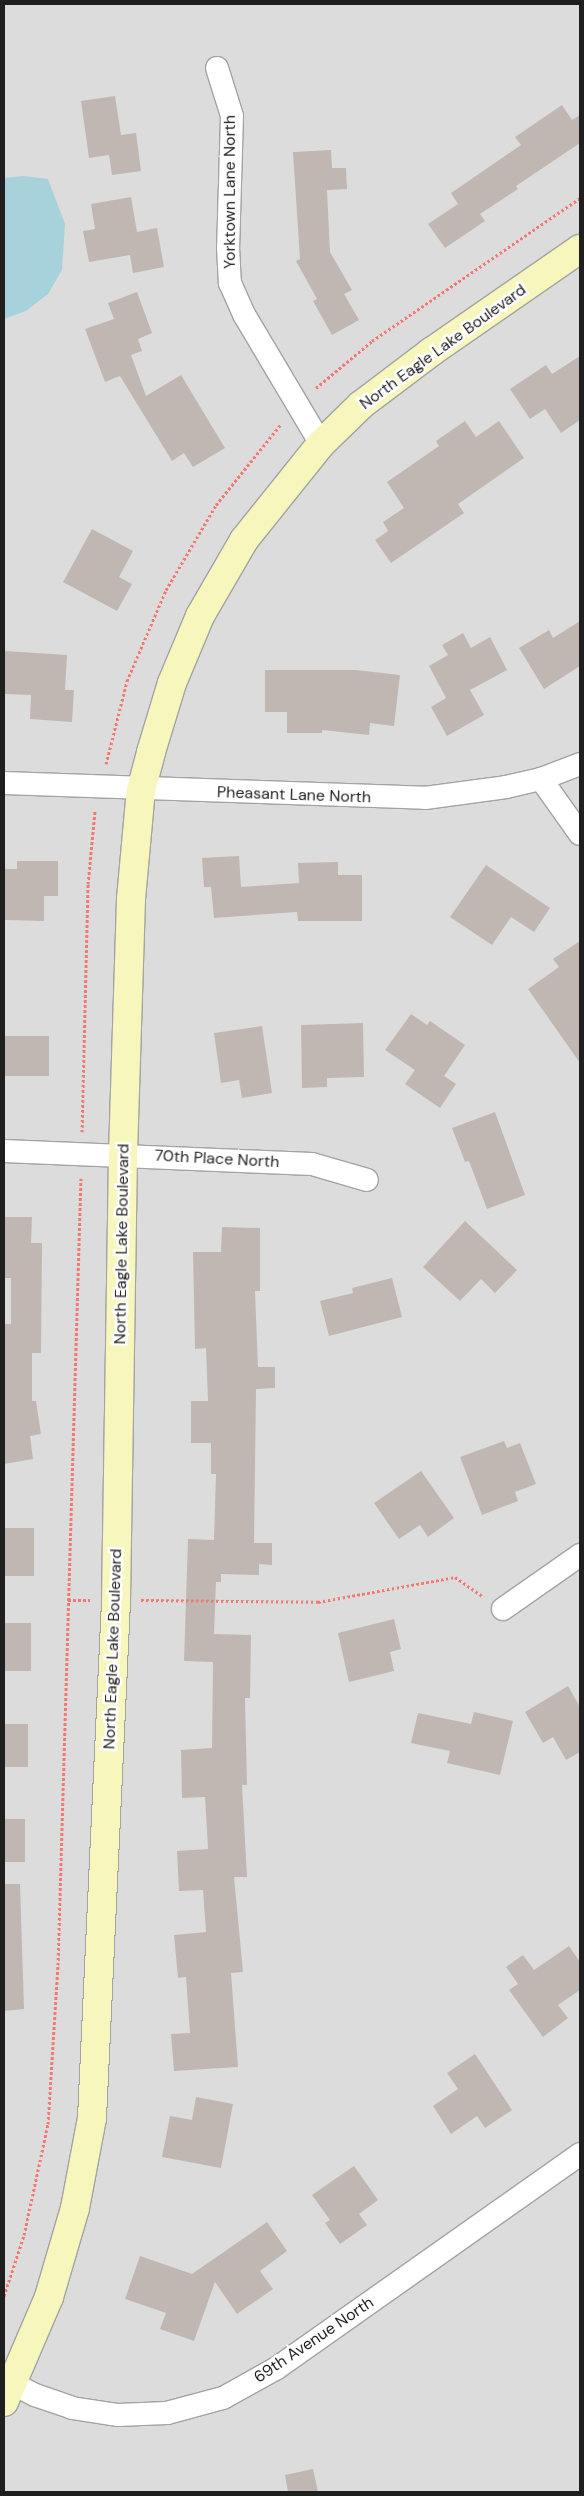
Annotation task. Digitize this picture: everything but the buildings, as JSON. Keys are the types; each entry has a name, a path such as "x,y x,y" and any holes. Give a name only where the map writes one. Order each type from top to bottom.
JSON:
{"street":[{"name":"Yorktown Lane North","path":"218,68 232,116 230,284 245,316 321,444"},
{"name":"North Eagle Lake Boulevard","path":"9,2393 49,2297 75,2208 92,2118 116,1601 123,1154 132,899 141,790 172,683 200,616 244,540 321,444 361,405 431,352 580,249"},
{"name":"Pheasant Lane North","path":"4,783 141,790 425,798 506,788 541,779 580,764"},
{"path":"541,779 580,834"},
{"name":"70th Place North","path":"4,1151 123,1154 312,1164 368,1180"},
{"path":"504,1609 580,1554"},
{"name":"69th Avenue North","path":"9,2393 35,2395 72,2408 118,2415 167,2413 223,2398 277,2368 580,2154"}],"path":[{"path":"4,2296 24,2235 48,2124 58,1965 88,884 97,787"},
{"path":"68,1600 318,1602 454,1577 504,1609"}],"shaded area":[{"path":"4,4 580,4 580,2492 4,2492"}],"water":[{"path":"23,176 48,179 65,224 62,270 48,294 26,311 4,319 4,178"}]}
